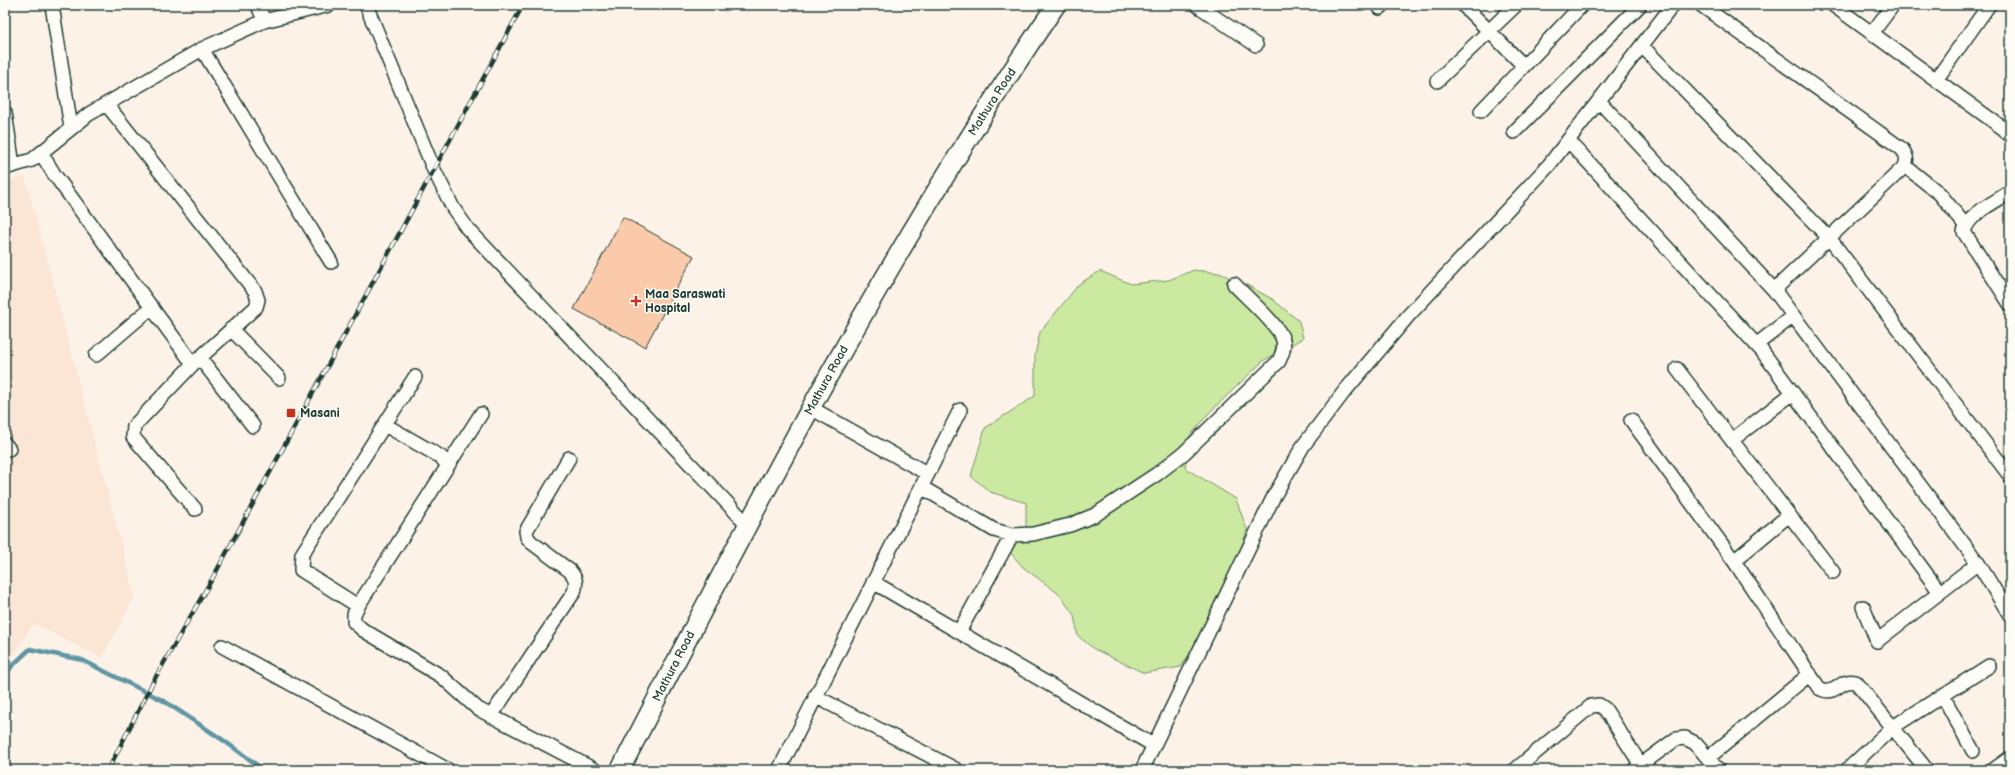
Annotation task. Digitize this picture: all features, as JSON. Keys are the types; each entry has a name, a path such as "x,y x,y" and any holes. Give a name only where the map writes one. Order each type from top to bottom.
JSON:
{"main road":[{"name":"Mathura Road","path":"620,770 747,524 811,408 934,195 988,108 1056,5"}],"street":[{"path":"52,5 71,128"},
{"path":"258,5 264,21"},
{"path":"5,113 9,167 32,160 89,114 202,49 264,21 329,5"},
{"path":"366,5 434,170 453,208 467,228 747,524"},
{"path":"1463,5 1524,66"},
{"path":"1437,82 1516,5"},
{"path":"1481,111 1582,5"},
{"path":"1514,132 1640,5"},
{"path":"1142,770 1274,496 1303,446 1344,392 1408,316 1544,170 1673,5"},
{"path":"1700,5 1902,149 1907,160 1905,166 1830,239 1774,290"},
{"path":"1833,5 1936,80 2008,128"},
{"path":"1872,33 1892,5"},
{"path":"1936,80 1989,5"},
{"path":"1206,7 1256,45"},
{"path":"1642,46 1830,239 2010,476"},
{"path":"202,49 331,262"},
{"path":"1599,101 1774,290 1978,562 2010,615"},
{"path":"107,104 255,290 258,300 256,306 197,361 139,419 133,431 133,437 195,509"},
{"path":"1568,140 1756,345 1939,591"},
{"path":"41,153 152,307 252,426"},
{"path":"1905,166 1940,194 1965,225"},
{"path":"2010,192 1972,218 1965,225 1964,232 2010,304"},
{"path":"923,488 994,530 1012,536 1033,534 1070,524 1096,515 1117,502 1184,452 1279,361 1283,351 1283,340 1274,327 1234,284"},
{"path":"96,355 152,307"},
{"path":"1756,345 1793,316"},
{"path":"231,329 279,378"},
{"path":"1677,370 1834,572"},
{"path":"358,606 301,570 302,554 416,377"},
{"path":"1732,440 1793,393"},
{"path":"811,408 928,474"},
{"path":"779,770 873,582 923,488 928,474 960,410"},
{"path":"482,414 358,606 354,614 354,622 363,630 441,676 478,709 595,770"},
{"path":"1631,420 1734,561 1820,688 1831,692 1849,681 1856,682 1927,770"},
{"path":"385,424 440,457 448,466"},
{"path":"491,716 574,592 576,584 575,577 570,571 531,542 527,537 526,531 569,458"},
{"path":"1734,561 1789,515"},
{"path":"959,632 1012,536"},
{"path":"1863,607 1877,641 1978,562"},
{"path":"873,582 1153,745"},
{"path":"222,646 448,770"},
{"path":"1847,770 1893,727 1989,666"},
{"path":"1708,758 1810,674"},
{"path":"815,696 958,770"},
{"path":"1943,696 1973,751"},
{"path":"1515,770 1591,706 1599,705 1605,709 1637,768 1676,739 1685,738 1695,743 1718,770"},
{"path":"1993,770 2010,758"}],"shaded area":[{"path":"25,176 135,596 102,658 33,624 5,669 5,182"}],"green space":[{"path":"1194,270 1219,273 1245,284 1272,299 1299,321 1303,338 1263,361 1209,413 1190,436 1185,468 1236,499 1247,530 1227,596 1181,667 1144,673 1094,649 1078,636 1074,615 1059,594 1023,567 1007,549 1026,531 1026,503 990,492 971,476 985,428 1035,396 1035,355 1040,332 1079,284 1100,271 1131,284 1169,280"}],"building":[{"path":"623,217 694,256 645,347 574,309"}],"waterway":[{"path":"5,676 12,666 30,649 82,660 164,701 223,740 264,770"}],"railway":[{"path":"108,770 154,680 216,572 523,5"}],"place":[{"name":"Maa Saraswati Hospital","path":"636,301"},
{"name":"Masani","path":"291,413"}]}
